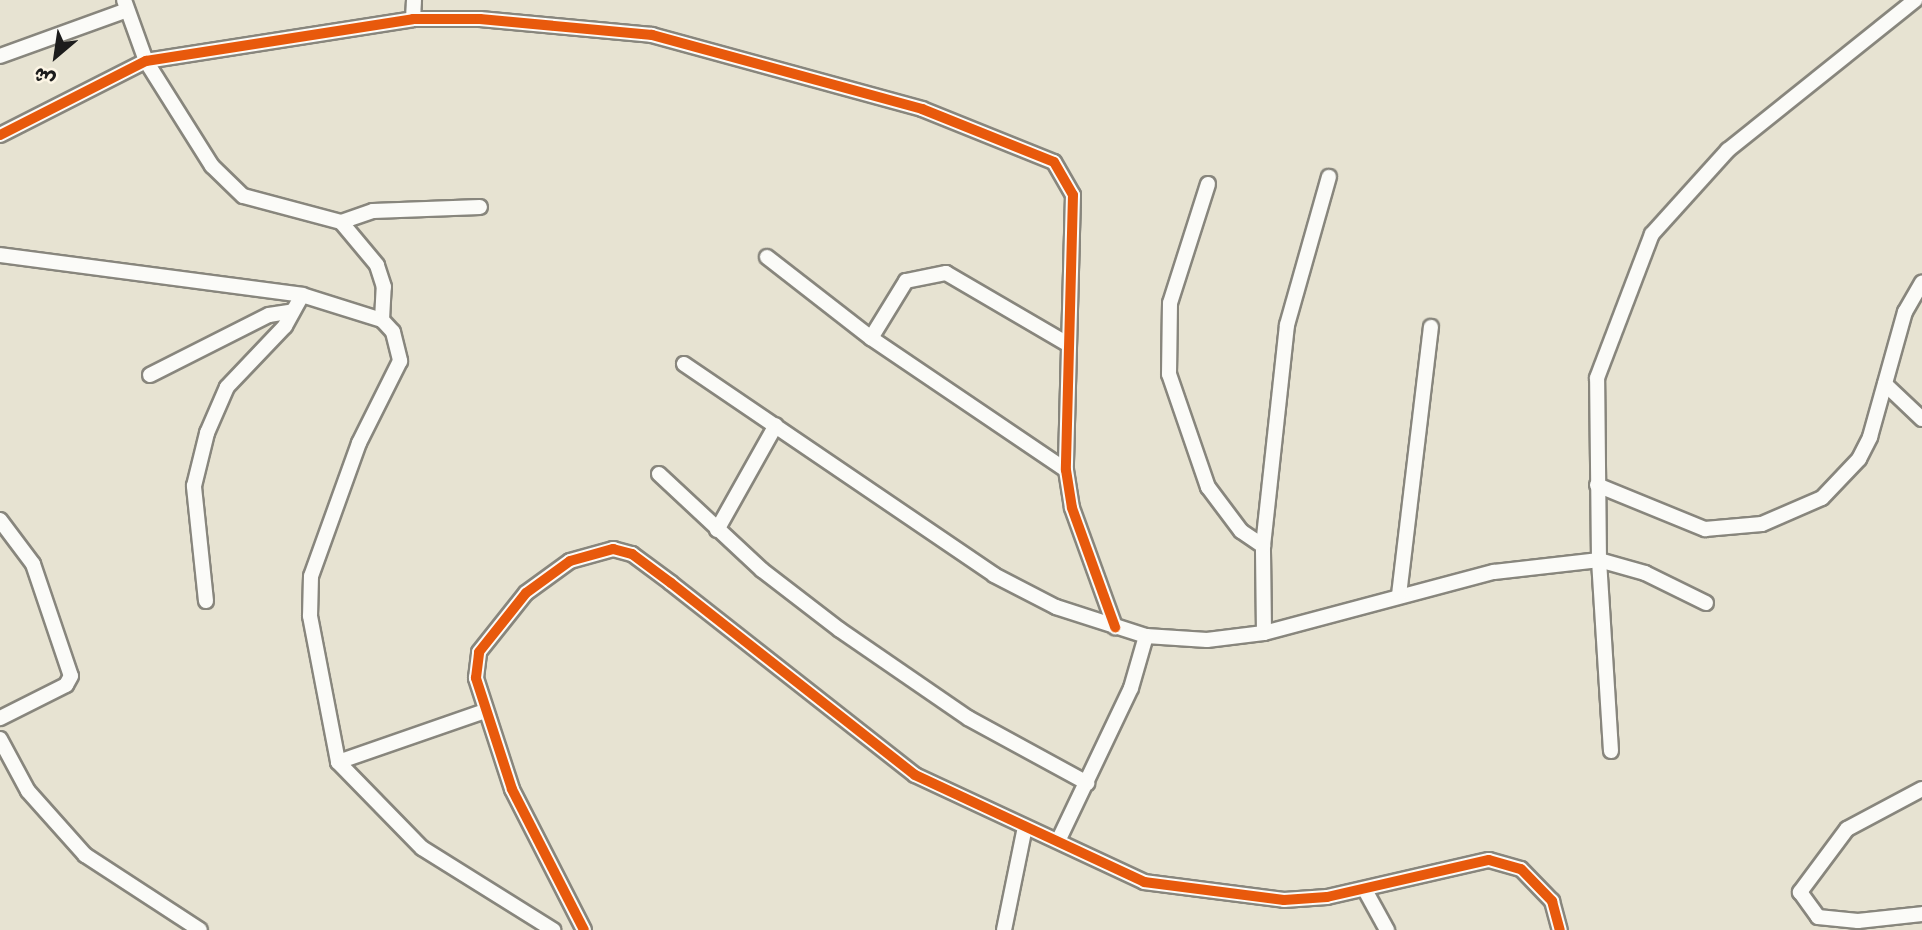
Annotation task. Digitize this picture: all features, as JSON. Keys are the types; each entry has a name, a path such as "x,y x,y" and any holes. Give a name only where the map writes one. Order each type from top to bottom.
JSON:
{"street":[{"path":"413,19 414,0"},
{"path":"1611,751 1599,560 1597,485 1600,363 1661,219 1748,133 1915,0"},
{"path":"0,56 125,5 146,61 206,157 243,196 341,222 373,211 480,207"},
{"path":"0,135 146,61 413,19 562,24 652,35 922,109 1054,162 1073,195 1066,343 1066,470 1086,552 1115,627"},
{"path":"1264,633 1263,546 1287,325 1329,177"},
{"path":"1208,184 1170,303 1169,374 1208,487 1241,531 1263,546"},
{"path":"341,222 377,265 384,287 382,320"},
{"path":"0,255 302,295 382,320 393,332 400,361 359,443 311,576 310,616 338,762 422,848 552,930"},
{"path":"767,257 871,338 1066,470"},
{"path":"871,338 906,281 946,273 1066,343"},
{"path":"1597,485 1705,529 1795,514 1822,498 1859,460 1885,384 1905,312 1922,283"},
{"path":"206,601 194,486 207,433 227,387 274,339 302,295"},
{"path":"150,375 269,315 289,312"},
{"path":"1399,595 1431,327"},
{"path":"684,364 994,575 1115,627 1146,636 1207,640 1264,633 1399,595 1494,572 1599,560 1645,573 1706,603"},
{"path":"1885,384 1922,419"},
{"path":"717,530 776,425"},
{"path":"659,474 717,530 900,672 1027,753 1087,783"},
{"path":"0,520 33,564 71,676 66,685 0,718"},
{"path":"584,930 512,789 476,678 479,652 491,634 549,573 613,549 651,569 915,775 1025,827 1060,837 1144,882 1284,900 1365,890 1489,860 1521,869 1552,901 1560,930"},
{"path":"1060,837 1131,688 1146,636"},
{"path":"338,762 485,710"},
{"path":"0,739 28,791 85,855 200,930"},
{"path":"1922,789 1847,830 1800,892 1818,917 1858,921 1922,914"},
{"path":"1004,930 1025,827"},
{"path":"1365,890 1387,930"}],"cycle path":[{"path":"0,135 146,61 413,19 480,19 652,35 922,109 1054,162 1073,195 1066,470 1072,508 1115,627"},
{"path":"584,930 512,789 476,678 479,652 526,593 570,561 613,549 632,554 671,583 915,775 1144,882 1284,900 1327,897 1489,860 1521,869 1552,901 1560,930"}]}
